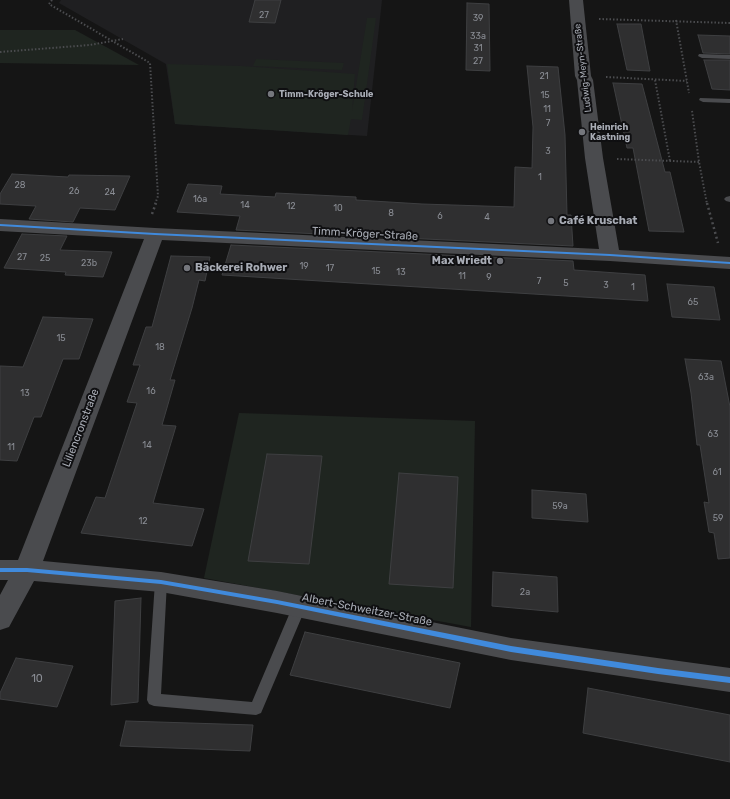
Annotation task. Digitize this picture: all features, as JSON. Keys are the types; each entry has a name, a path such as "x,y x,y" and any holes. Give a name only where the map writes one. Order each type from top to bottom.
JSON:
{"street":[{"name":"Ludwig-Meyn-Straße","path":"576,0 582,76 585,80 594,158 610,255"},
{"name":"Timm-Kröger-Straße","path":"0,225 149,234 610,255 727,263"},
{"name":"Liliencronstraße","path":"0,619 27,570 149,234"},
{"name":"Albert-Schweitzer-Straße","path":"0,570 27,570 161,582 299,607 511,649 730,680"}],"lane":[{"path":"702,56 730,57"},
{"path":"703,100 730,101"},
{"path":"161,582 154,700 256,709 299,607"}],"path":[{"path":"52,0 49,4 150,63 158,196 150,219 149,234"},
{"path":"578,18 676,20 730,23"},
{"path":"676,20 690,99"},
{"path":"0,52 16,49 49,49 90,45 123,39"},
{"path":"582,76 687,81"},
{"path":"655,80 670,161"},
{"path":"691,107 698,162 706,198 727,263"},
{"path":"594,158 698,162"}],"shaded area":[{"name":"Timm-Kröger-Schule","path":"61,0 382,0 367,136 175,124 166,64 59,3"},
{"path":"367,18 376,18 362,120 351,119 348,135 175,124 167,64 241,66 355,74 352,111"},
{"path":"0,30 75,30 139,65 0,63"},
{"path":"256,59 344,63 342,70 253,66"},
{"path":"239,413 475,421 471,627 204,578"}],"building":[{"path":"255,0 281,0 275,23 249,22"},
{"path":"467,3 489,4 490,71 466,70"},
{"path":"617,24 641,24 650,71 627,70"},
{"path":"698,35 730,36 730,54 703,53"},
{"path":"704,60 730,60 730,90 712,89"},
{"path":"527,66 558,67 565,135 567,215 571,215 573,246 236,230 240,216 177,212 188,184 222,186 220,194 275,197 276,193 356,197 356,200 422,204 514,207 515,167 532,168 533,127"},
{"path":"613,83 642,84 665,172 670,172 684,232 649,231 633,148 627,148"},
{"path":"12,174 68,177 69,175 130,176 115,210 80,208 73,222 29,219 36,206 0,204 0,194"},
{"path":"22,234 67,236 60,250 112,252 103,277 65,275 66,272 4,268"},
{"path":"231,245 573,261 574,270 645,275 648,301 222,275"},
{"path":"171,256 210,257 205,281 199,280 170,380 175,380 162,425 176,426 153,503 204,509 192,546 81,533 96,497 105,498 137,403 127,402 140,365 133,365 146,327 152,327"},
{"path":"667,284 714,287 720,320 672,317"},
{"path":"43,317 93,319 79,359 63,359 41,417 34,417 17,461 0,460 0,366 23,367"},
{"path":"685,359 721,361 730,407 730,558 718,559 714,533 709,532 704,502 709,503 700,445 697,445 691,393"},
{"path":"267,454 322,456 309,564 248,561"},
{"path":"399,473 458,477 453,588 389,584"},
{"path":"532,490 586,494 588,522 532,518"},
{"path":"493,572 557,577 558,612 492,606"},
{"path":"141,598 138,702 111,705 115,601"},
{"path":"305,632 460,663 450,708 290,675"},
{"path":"16,658 73,666 57,707 0,699 0,693"},
{"path":"588,688 730,715 730,762 583,733"},
{"path":"126,721 253,725 250,751 120,746"}],"cycle path":[{"path":"0,225 155,234 610,255 730,263"},
{"path":"0,570 27,570 161,582 277,602 511,649 730,680"}],"place":[{"name":"Timm-Kröger-Schule","path":"271,94"},
{"name":"Heinrich Kastning","path":"582,132"},
{"name":"Café Kruschat","path":"551,221"},
{"name":"Max Wriedt","path":"500,261"},
{"name":"Bäckerei Rohwer","path":"187,268"}]}
